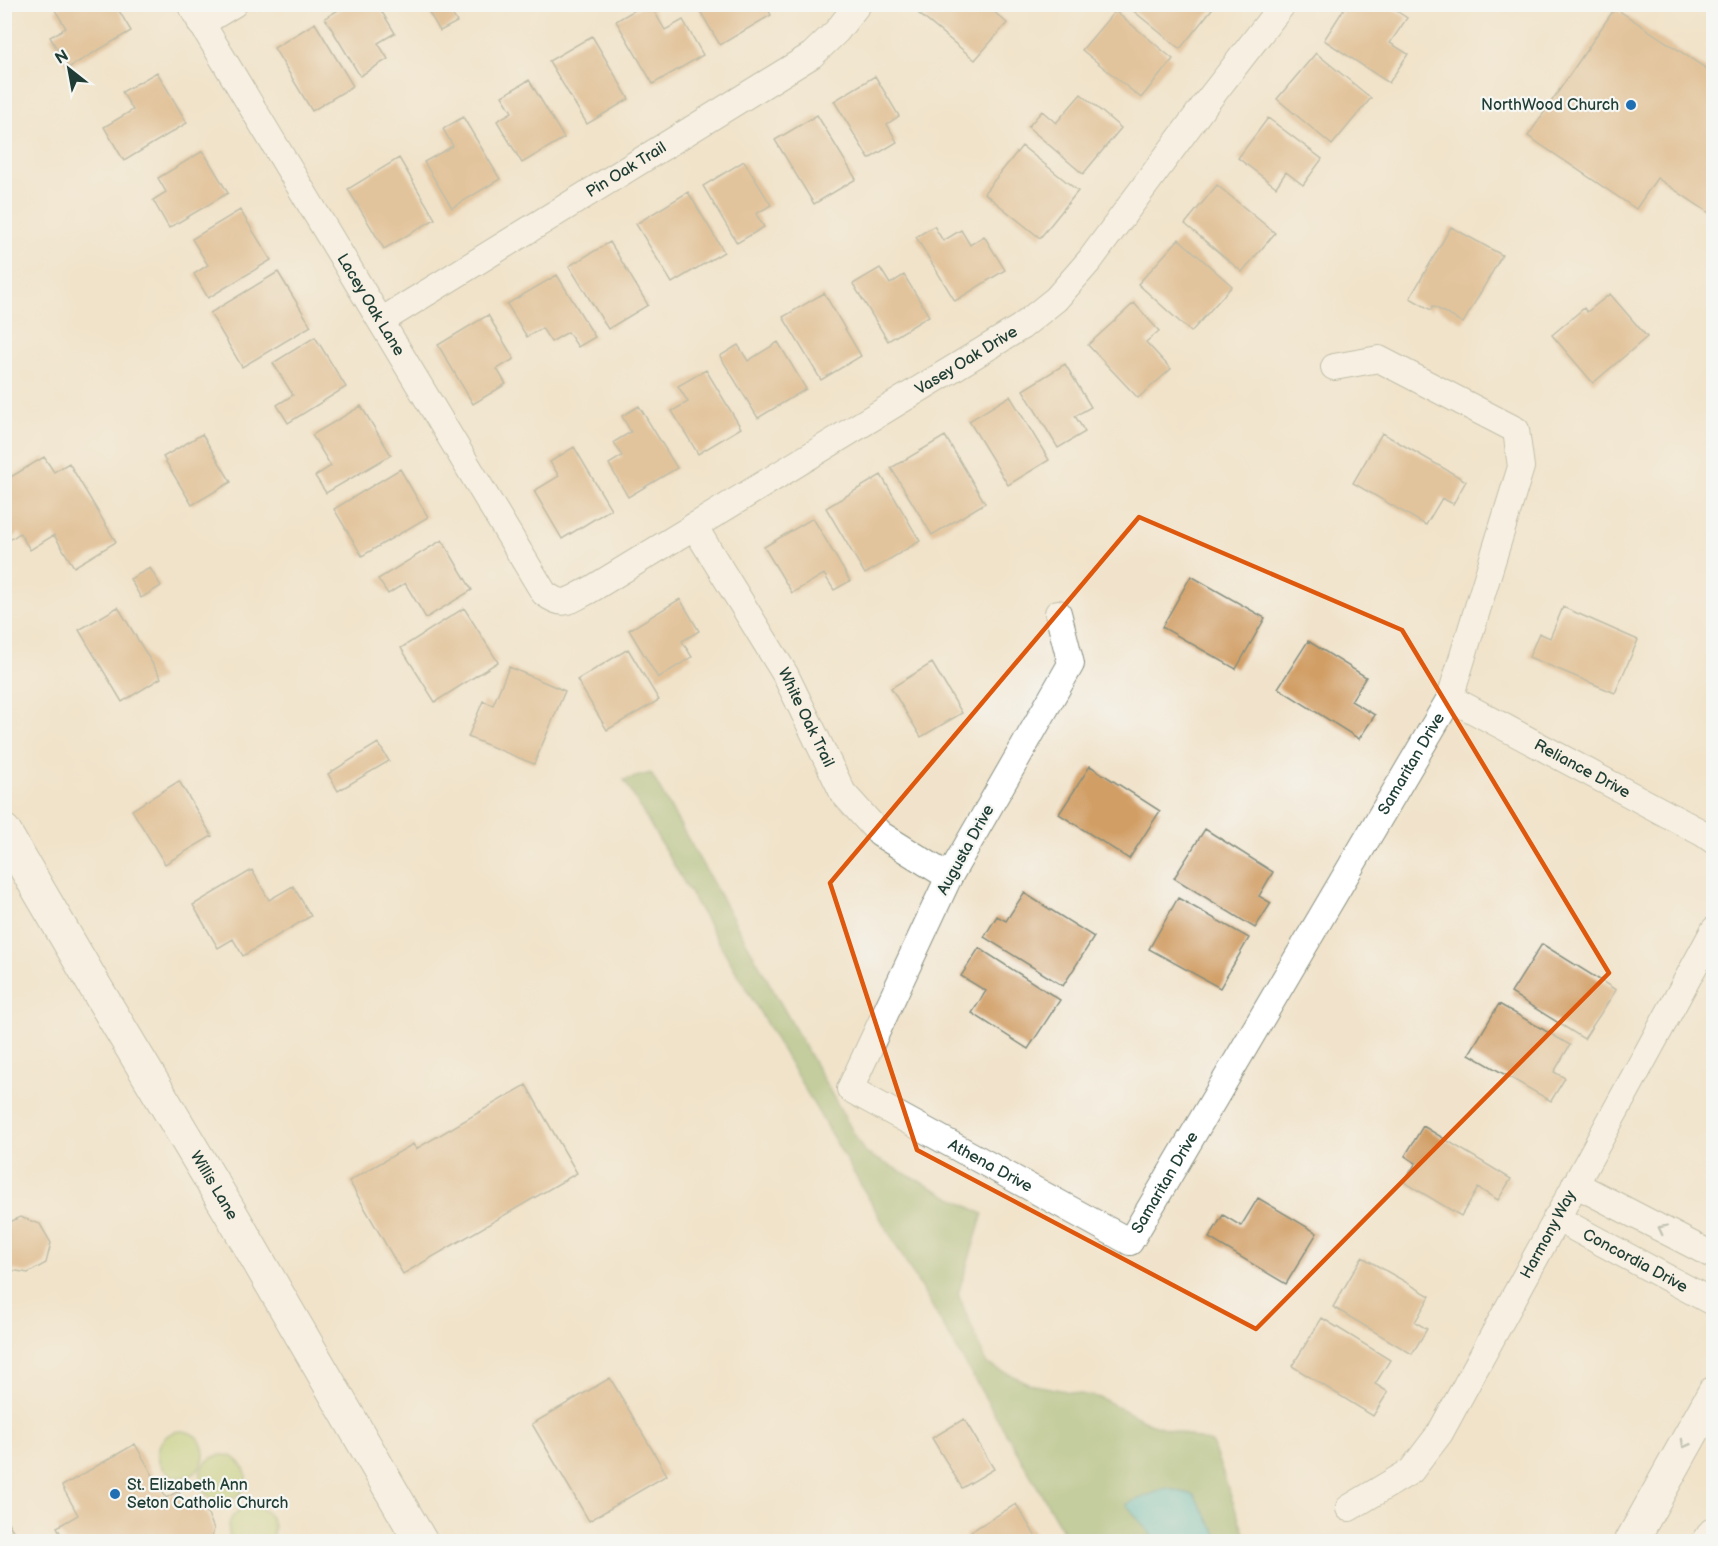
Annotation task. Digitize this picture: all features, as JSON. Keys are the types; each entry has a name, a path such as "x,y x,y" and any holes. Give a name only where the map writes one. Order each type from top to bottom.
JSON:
{"street":[{"path":"195,14 234,4"},
{"name":"Pin Oak Trail","path":"381,321 812,55 837,31 858,4"},
{"name":"Vasey Oak Drive","path":"555,602 563,603 590,590 1021,327 1056,299 1090,260 1206,103 1283,4"},
{"name":"Lacey Oak Lane","path":"195,14 544,593 555,602"},
{"name":"Samaritan Drive","path":"1130,1242 1450,698 1521,467 1516,430 1379,359 1334,368"},
{"name":"White Oak Trail","path":"694,526 785,674 843,793 880,834 949,878"},
{"name":"Augusta Drive","path":"850,1089 949,878 1071,664 1058,613"},
{"name":"Reliance Drive","path":"1450,698 1704,834 1713,841"},
{"name":"Willis Lane","path":"4,831 422,1542"},
{"name":"Harmony Way","path":"1349,1508 1411,1471 1440,1433 1713,930"},
{"name":"Athena Drive","path":"850,1089 1130,1242"},
{"path":"1575,1184 1713,1256"},
{"name":"Concordia Drive","path":"1556,1218 1713,1304"},
{"path":"1631,1542 1713,1393"},
{"path":"1709,1542 1713,1534"}],"highlighted area":[{"path":"1139,517 1402,630 1609,973 1256,1329 917,1150 830,883"}],"green space":[{"path":"651,773 865,1153 983,1214 958,1294 987,1364 1030,1384 1101,1398 1149,1423 1212,1443 1247,1541 1069,1541 624,780"},
{"path":"181,1431 197,1438 204,1454 197,1470 181,1477 165,1470 158,1454 165,1438"},
{"path":"223,1455 239,1462 246,1478 239,1494 223,1501 207,1494 200,1478 207,1462"},
{"path":"248,1506 261,1509 270,1517 274,1528 270,1541 232,1542 229,1530 231,1520 237,1512"}],"water":[{"path":"1166,1488 1194,1495 1221,1541 1156,1541 1126,1504"}],"building":[{"path":"64,4 115,4 131,31 68,68 50,37 66,28 55,10"},
{"path":"348,4 377,4 395,33 378,43 388,59 360,76 325,18"},
{"path":"424,4 446,4 457,22 440,31"},
{"path":"645,4 650,4 665,30 683,20 703,55 653,84 616,21"},
{"path":"696,4 765,4 771,15 720,45"},
{"path":"924,4 985,4 1007,23 975,60 918,13"},
{"path":"1125,4 1216,4 1180,49"},
{"path":"1347,4 1386,4 1407,18 1390,43 1408,54 1389,83 1324,40"},
{"name":"NorthWood Church","path":"1615,8 1714,74 1714,216 1657,178 1636,209 1528,136"},
{"path":"1115,11 1173,59 1141,98 1082,50"},
{"path":"315,23 353,86 312,111 274,48"},
{"path":"592,36 629,99 587,124 549,61"},
{"path":"1316,53 1371,98 1332,145 1277,99"},
{"path":"157,72 187,123 124,161 104,127 133,110 122,92"},
{"path":"875,76 899,116 887,124 897,142 869,159 834,101"},
{"path":"529,80 564,138 522,163 497,121 512,112 502,96"},
{"path":"1081,94 1121,128 1083,174 1028,127 1042,111 1056,123"},
{"path":"817,115 856,179 814,204 775,140"},
{"path":"463,117 500,179 452,208 424,162 453,146 443,129"},
{"path":"1268,118 1322,159 1303,185 1286,172 1276,187 1238,158"},
{"path":"1022,146 1078,191 1040,238 984,193"},
{"path":"203,151 228,193 169,228 153,200 166,192 158,178"},
{"path":"399,158 435,219 384,249 348,189"},
{"path":"744,161 771,205 756,214 764,227 737,243 703,186"},
{"path":"1217,185 1275,233 1242,272 1185,224"},
{"path":"688,192 724,252 672,283 636,224"},
{"path":"240,210 271,260 208,298 194,274 208,265 192,239"},
{"path":"934,226 943,241 961,230 970,245 984,236 1005,270 955,301 916,237"},
{"path":"1451,227 1502,255 1463,323 1433,306 1431,310 1410,298"},
{"path":"1179,239 1232,286 1191,332 1138,284"},
{"path":"610,242 648,305 608,329 569,266"},
{"path":"880,268 890,284 904,275 929,316 888,341 853,284"},
{"path":"278,272 311,326 242,367 210,313"},
{"path":"557,275 595,337 578,347 568,332 551,342 542,328 527,337 507,304"},
{"path":"824,293 861,356 821,380 783,317"},
{"path":"1610,294 1647,337 1593,383 1552,335 1584,308 1587,312"},
{"path":"1134,303 1159,331 1146,342 1171,369 1138,398 1088,345"},
{"path":"488,315 514,359 497,369 506,384 473,404 438,345"},
{"path":"315,337 346,387 288,423 277,405 293,395 273,363"},
{"path":"778,342 806,389 758,418 720,356 738,345 748,361"},
{"path":"1065,364 1091,407 1075,416 1085,432 1058,448 1023,390"},
{"path":"706,370 741,428 698,454 672,411 688,402 678,386"},
{"path":"1010,396 1049,460 1008,485 969,421"},
{"path":"361,406 391,455 326,493 315,476 331,466 312,435"},
{"path":"639,406 677,468 628,497 609,464 622,456 614,442 631,432 622,416"},
{"path":"1382,433 1466,481 1453,504 1442,498 1426,525 1353,483"},
{"path":"202,434 231,482 192,505 163,457"},
{"path":"945,436 985,503 932,535 891,468"},
{"path":"574,447 611,509 562,539 534,491 559,476 550,462"},
{"path":"44,457 54,472 69,463 116,542 74,567 54,535 30,550 20,533 8,541 4,535 4,481"},
{"path":"400,469 428,517 362,556 334,509"},
{"path":"881,475 920,541 865,574 826,508"},
{"path":"813,518 850,581 834,590 824,574 792,593 764,547"},
{"path":"442,540 472,590 426,618 405,583 388,594 378,579"},
{"path":"150,568 161,586 141,598 130,579"},
{"path":"1191,576 1265,618 1236,669 1162,627"},
{"path":"680,599 699,631 682,641 692,657 658,678 629,630"},
{"path":"118,607 161,678 122,702 79,630"},
{"path":"1563,607 1638,640 1615,693 1529,657 1539,633 1550,638"},
{"path":"464,608 498,662 435,702 401,648"},
{"path":"1308,641 1366,677 1351,701 1375,715 1359,739 1278,688"},
{"path":"628,649 659,700 607,730 577,680"},
{"path":"932,663 962,713 921,737 891,688"},
{"path":"509,667 565,691 534,764 468,737 483,701 493,705"},
{"path":"378,743 389,761 338,791 328,774"},
{"path":"1090,766 1160,811 1129,859 1059,814"},
{"path":"179,781 212,836 165,864 132,810"},
{"path":"1205,829 1273,872 1259,896 1271,903 1255,928 1174,878"},
{"path":"252,870 269,900 293,886 311,916 243,956 233,939 218,948 193,905"},
{"path":"1024,893 1094,937 1063,986 984,937 997,916 1006,921"},
{"path":"1178,898 1249,938 1220,988 1149,949"},
{"path":"1542,944 1616,990 1584,1039 1511,993"},
{"path":"979,948 1060,1000 1028,1049 972,1013 986,991 961,976"},
{"path":"1499,1004 1570,1045 1554,1072 1565,1078 1551,1101 1469,1054"},
{"path":"526,1085 577,1173 403,1274 349,1181 413,1144 416,1149"},
{"path":"1423,1126 1511,1179 1498,1200 1478,1188 1461,1216 1404,1182 1416,1163 1405,1156"},
{"path":"1258,1198 1317,1233 1286,1284 1209,1238 1223,1215 1241,1226"},
{"path":"20,1217 40,1224 51,1243 46,1263 28,1273 4,1267 4,1225"},
{"path":"1362,1257 1430,1296 1415,1322 1427,1329 1412,1354 1333,1307"},
{"path":"1322,1318 1390,1360 1375,1384 1388,1392 1373,1416 1292,1366"},
{"path":"610,1378 667,1475 589,1521 532,1424"},
{"path":"964,1419 994,1469 962,1488 932,1438"},
{"name":"St. Elizabeth Ann Seton Catholic Church","path":"135,1444 166,1498 178,1491 188,1508 202,1510 208,1514 214,1529 211,1542 65,1542 57,1527 78,1515 62,1486"},
{"path":"1016,1504 1039,1542 969,1542 965,1535"},
{"path":"4,1516 20,1542 4,1542"}],"place":[{"name":"NorthWood Church","path":"1631,105"},
{"name":"St. Elizabeth Ann Seton Catholic Church","path":"115,1494"}]}
